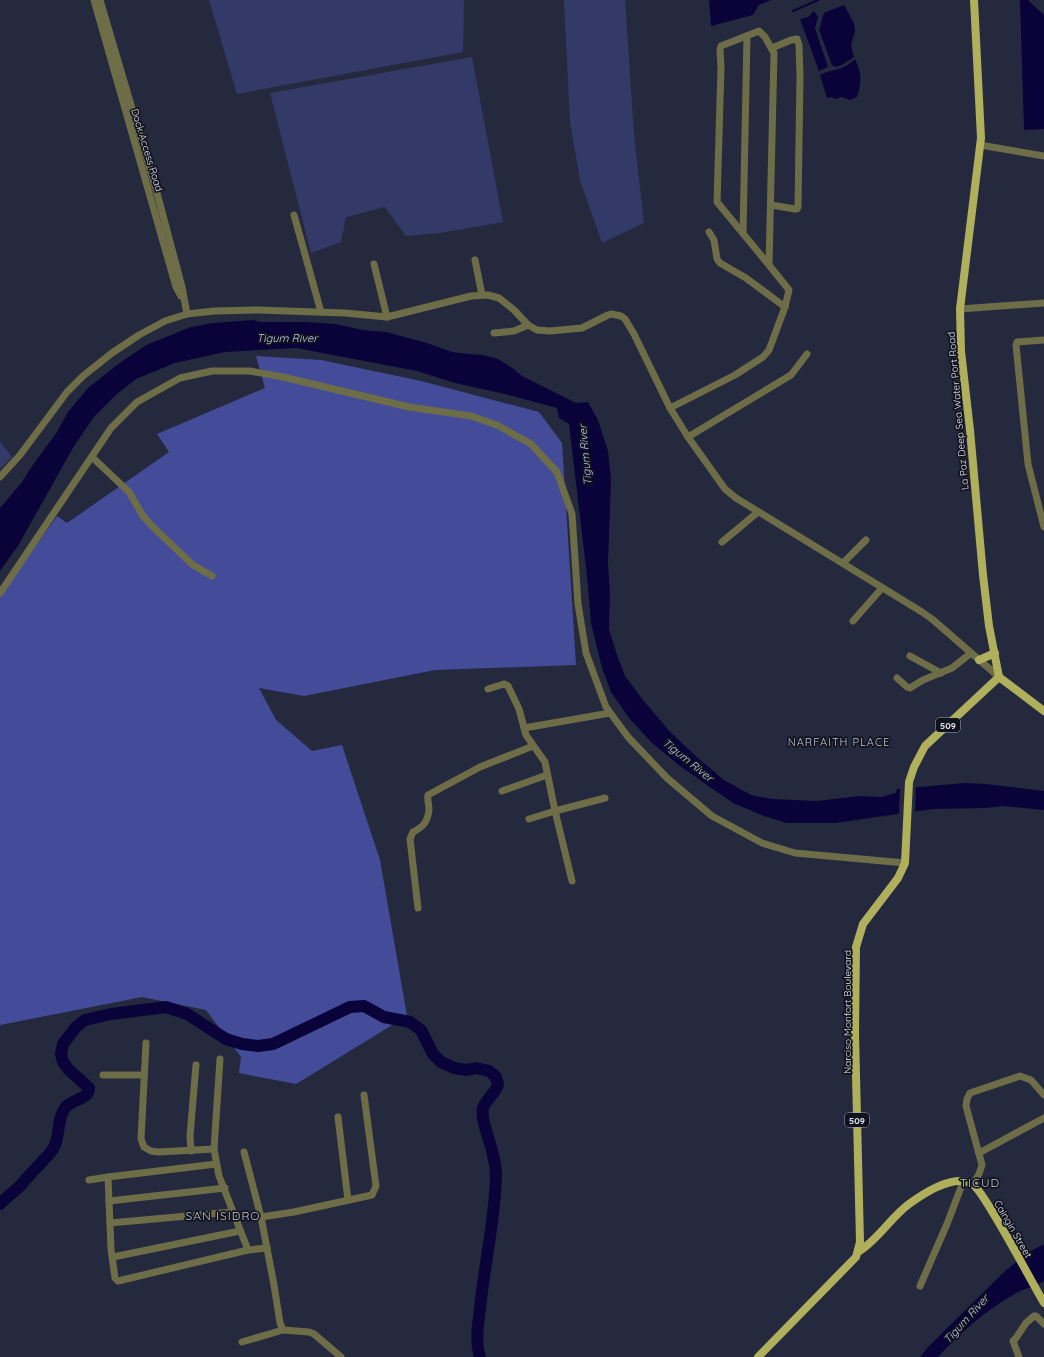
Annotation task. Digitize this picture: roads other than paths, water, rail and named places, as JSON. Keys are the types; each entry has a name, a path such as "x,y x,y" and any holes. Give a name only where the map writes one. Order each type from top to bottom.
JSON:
{"main road":[{"name":"La Paz Deep Sea Water Port Road","path":"974,0 981,138 960,309 961,351 970,430 983,575 999,677"},
{"path":"979,660 995,653"},
{"path":"999,677 1044,711"},
{"name":"Narciso Monfort Boulevard","path":"858,1252 860,1242 855,1033 856,947 863,924 898,878 906,860 909,782 914,767 925,746 999,677"},
{"path":"758,1357 856,1257 858,1252 867,1246 908,1204 936,1187 950,1182 973,1184"},
{"name":"Caingin Street","path":"973,1184 988,1204 1043,1301"}],"street":[{"name":"Dock Access Road","path":"94,0 176,287 187,314"},
{"name":"Dock Access Road","path":"100,0 157,193 182,287 184,304"},
{"path":"670,408 735,375 763,357 769,350 785,307 789,290 717,202 721,68 720,49 722,46 759,31 765,37 774,52 769,265"},
{"path":"743,234 747,36"},
{"path":"771,205 795,209 798,207 800,76 799,44 797,39 772,48"},
{"path":"980,145 1044,156"},
{"path":"294,215 321,312"},
{"path":"709,232 714,240 717,259 720,263 746,278 785,307"},
{"path":"475,260 482,295"},
{"path":"374,264 388,317"},
{"path":"0,477 20,455 67,392 83,376 139,335 165,321 187,314 214,311 258,310 321,312 388,317 471,296 488,295 499,298 514,310 528,325 537,330 550,331 582,328 608,315 621,316 625,319 634,334 670,408 725,489 758,512 932,619 999,677"},
{"path":"960,309 1044,303"},
{"path":"494,333 514,331 528,325"},
{"path":"1044,340 1017,342 1016,345 1028,464 1044,527"},
{"path":"688,436 791,375 807,354"},
{"path":"0,593 111,428 137,402 180,378 212,371 250,372 283,377 409,406 471,416 497,425 531,444 557,472 572,514 578,604 586,653 606,707 628,737 672,783 712,816 762,843 795,853 906,860"},
{"path":"92,457 129,492 143,516 154,528 193,564 212,576"},
{"path":"722,542 758,512"},
{"path":"842,563 866,540"},
{"path":"853,621 882,588"},
{"path":"897,678 910,688 923,680 952,668 971,653"},
{"path":"910,656 941,673"},
{"path":"488,689 504,684 508,686 519,709 524,728 530,742 545,762 572,881"},
{"path":"524,728 610,713"},
{"path":"418,908 410,839 413,832 423,827 425,824 429,809 428,795 480,767 533,746"},
{"path":"502,791 547,775"},
{"path":"529,819 605,798"},
{"path":"146,1043 141,1139 144,1147 151,1151 158,1152 214,1149"},
{"path":"220,1059 214,1149 216,1164 232,1212 248,1250"},
{"path":"191,1151 196,1065"},
{"path":"103,1075 144,1075"},
{"path":"973,1184 982,1165 966,1106 970,1093 1020,1076 1031,1080 1044,1095"},
{"path":"260,1217 372,1195 376,1186 364,1096"},
{"path":"338,1118 348,1200"},
{"path":"979,1153 1044,1118"},
{"path":"244,1152 267,1248 280,1323 283,1330"},
{"path":"89,1180 216,1164"},
{"path":"108,1177 108,1200 115,1278 118,1281 248,1250 267,1248"},
{"path":"920,1286 947,1224 963,1182"},
{"path":"108,1200 225,1188"},
{"path":"110,1223 232,1212"},
{"path":"113,1257 240,1231"},
{"path":"1019,1357 1013,1340 1026,1323 1034,1316 1044,1324"},
{"path":"242,1342 283,1330 309,1332 314,1334 341,1357"}],"water":[{"path":"709,0 771,0 759,5 753,15 711,26"},
{"path":"1020,0 1028,0 1044,15 1044,129 1024,130"},
{"path":"844,5 854,23 855,31 851,45 854,57 842,65 835,67 832,65 819,30 824,13"},
{"path":"814,11 818,17 815,28 828,67 819,71 800,19 808,17"},
{"path":"855,59 859,69 860,78 860,87 857,97 850,100 841,97 836,99 831,97 827,98 820,75 846,66"},
{"name":"Tigum River","path":"253,320 260,322 307,322 335,324 363,330 386,332 427,343 452,352 483,355 498,359 522,376 576,403 588,402 598,420 608,451 611,479 608,563 610,593 609,629 616,652 625,676 643,700 671,733 724,780 751,795 772,799 817,801 859,796 881,797 896,793 897,789 965,783 986,784 1044,791 1044,810 1002,806 986,808 933,809 835,823 787,823 764,816 733,803 680,766 651,742 629,718 611,692 602,668 591,623 569,424 559,418 557,408 505,394 455,383 417,371 296,348 225,352 175,363 136,379 117,394 94,417 74,446 18,546 0,571 0,508 22,482 57,432 68,412 88,388 117,365 146,345 191,327 213,323"},
{"name":"Tigum River","path":"1044,1244 1044,1281 1017,1293 983,1315 955,1339 938,1357 920,1357 928,1347 1002,1274 1024,1255"}],"waterway":[{"path":"793,11 818,0"},
{"path":"0,1204 20,1186 52,1151 57,1139 60,1118 65,1108 86,1095 88,1092 89,1088 68,1069 63,1062 61,1054 63,1044 76,1027 85,1020 111,1014 166,1007 187,1014 226,1039 242,1044 258,1046 273,1044 350,1007 364,1006 384,1017 410,1022 421,1030 433,1054 441,1062 454,1068 467,1070 476,1068 489,1071 496,1077 498,1085 484,1105 482,1113 484,1125 492,1150 496,1168 496,1176 494,1210 478,1327 477,1339 480,1357"}],"district":[{"name":"NARFAITH PLACE","path":"839,742"},
{"name":"TICUD","path":"980,1182"},
{"name":"SAN ISIDRO","path":"223,1215"}]}
